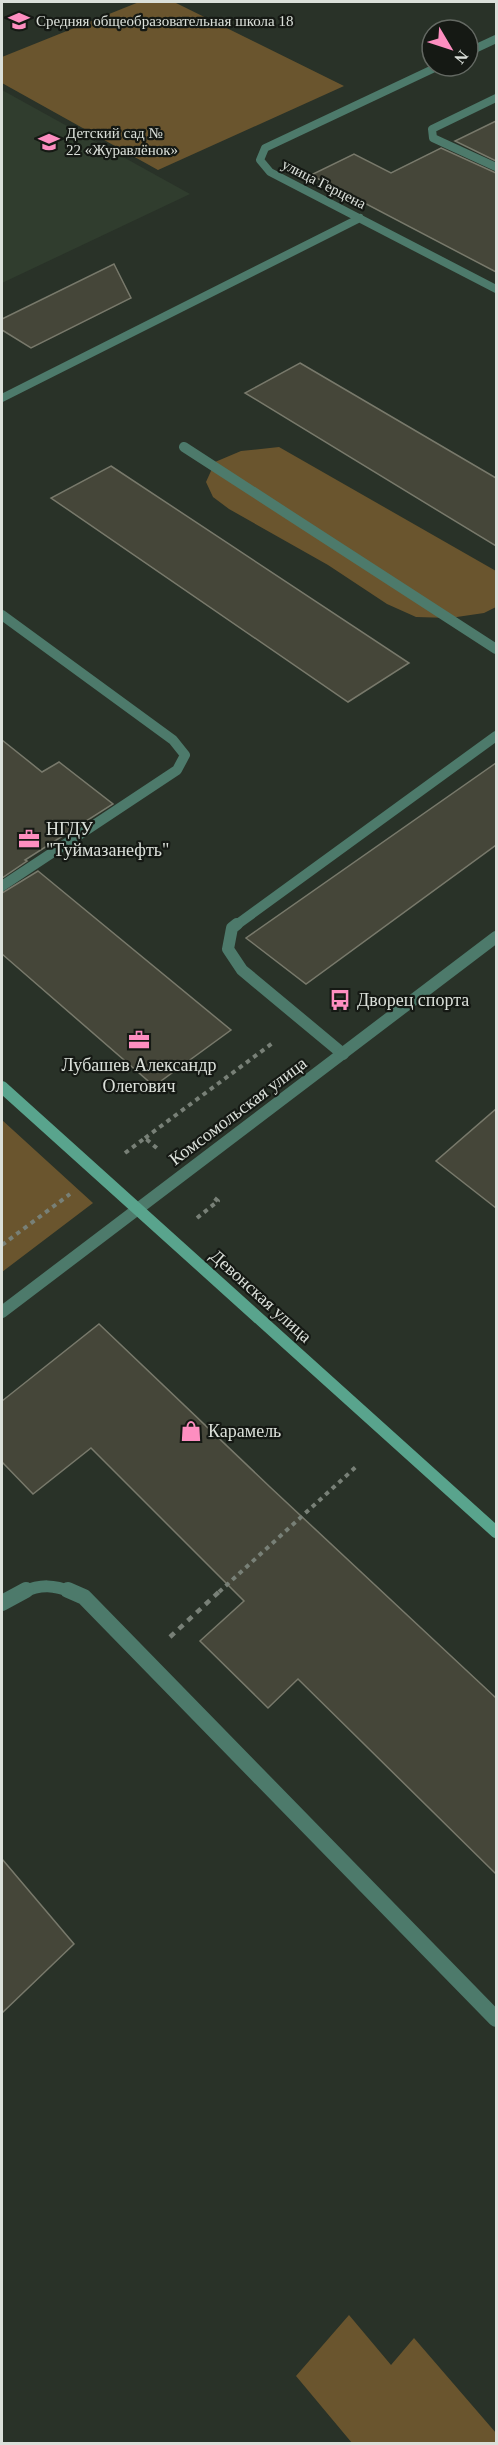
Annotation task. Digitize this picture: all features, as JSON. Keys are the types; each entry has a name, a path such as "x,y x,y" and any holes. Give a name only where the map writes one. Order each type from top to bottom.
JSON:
{"main road":[{"name":"Девонская улица","path":"2,1087 496,1532"}],"street":[{"path":"480,46 496,39"},
{"name":"улица Герцена","path":"420,75 265,148 261,160 270,172 496,289"},
{"path":"496,98 432,129 433,138 496,167"},
{"path":"2,398 360,218"},
{"path":"184,447 496,649"},
{"path":"2,615 173,740 185,755 177,770 2,886"},
{"path":"343,1054 242,970 228,949 231,928 496,736"},
{"name":"Комсомольская улица","path":"2,1312 496,938"},
{"path":"2,1603 35,1585 62,1587 84,1597 496,2019"}],"path":[{"path":"145,1138 303,1020"},
{"path":"146,1659 358,1465"}],"shaded area":[{"path":"139,2 174,2 344,86 158,170 2,83 2,57"},
{"name":"Детский сад № 22 «Журавлёнок»","path":"2,90 190,194 2,283"},
{"path":"279,447 496,571 496,607 484,613 450,618 416,617 387,604 328,565 229,509 213,497 206,482 215,462 241,451"},
{"path":"2,1120 93,1203 2,1272"},
{"path":"349,2315 391,2365 414,2338 496,2433 496,2443 352,2443 296,2376"}],"building":[{"path":"496,121 496,161 455,141"},
{"path":"441,148 496,173 496,272 311,175 354,154 391,173"},
{"path":"114,264 131,298 31,348 2,330 2,319"},
{"path":"300,363 496,478 496,546 245,393"},
{"path":"111,466 409,663 348,702 51,498"},
{"name":"НГДУ \"Туймазанефть\"","path":"2,740 42,772 59,762 113,804 25,860 27,861 2,878"},
{"path":"496,763 496,845 306,984 246,938"},
{"path":"38,871 231,1030 154,1086 2,954 2,893"},
{"path":"496,1109 496,1208 436,1161"},
{"path":"99,1324 496,1698 496,1874 298,1679 268,1708 200,1641 244,1601 91,1448 33,1494 2,1462 2,1401"},
{"path":"2,1859 74,1944 2,2013"}],"place":[{"name":"Средняя общеобразовательная школа 18","path":"19,21"},
{"name":"Детский сад № 22 «Журавлёнок»","path":"49,142"},
{"name":"НГДУ \"Туймазанефть\"","path":"29,839"},
{"name":"Дворец спорта","path":"340,1000"},
{"name":"Лубашев Александр Олегович","path":"139,1040"},
{"name":"Карамель","path":"191,1431"}]}
